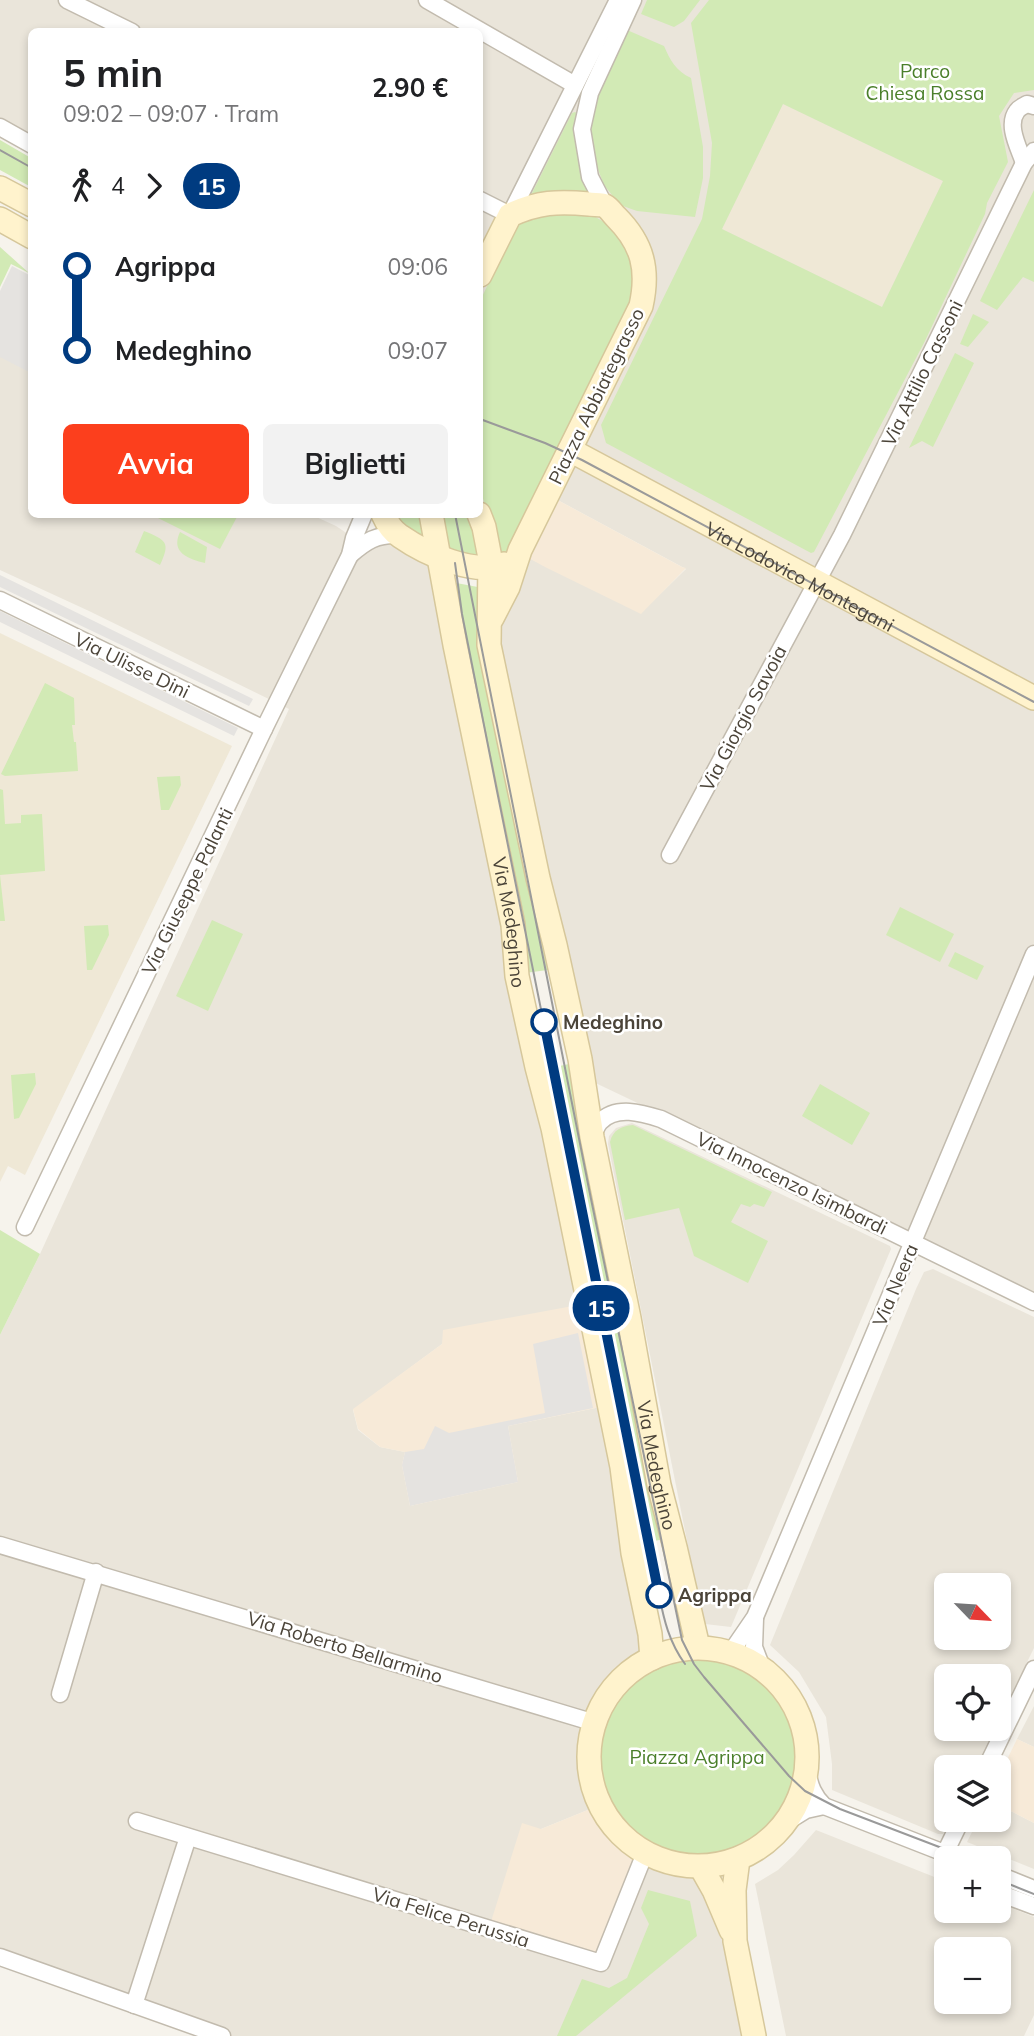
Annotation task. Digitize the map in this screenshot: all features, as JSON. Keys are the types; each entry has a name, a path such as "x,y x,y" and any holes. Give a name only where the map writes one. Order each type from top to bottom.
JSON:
{"main road":[{"path":"0,188 28,203"},
{"path":"483,269 510,215 530,206 550,202 605,206"},
{"name":"Piazza Abbiategrasso","path":"489,624 508,587 520,550 644,293 646,279 638,245 605,206"},
{"path":"0,219 28,235"},
{"name":"Via Lodovico Montegani","path":"570,450 1034,698"},
{"path":"386,518 398,535 465,566 490,568 503,564 520,550"},
{"path":"432,518 439,556"},
{"path":"481,518 490,558 489,624"},
{"name":"Via Medeghino","path":"439,556 513,925 517,976 553,1128 622,1467 633,1553 650,1634 652,1658"},
{"name":"Via Medeghino","path":"489,624 489,645 538,878 580,1059 592,1137 629,1318 659,1485 698,1647"},
{"path":"698,1647 731,1652 762,1668 780,1684 794,1703 803,1724 807,1748 807,1771 799,1799 785,1823 764,1844 738,1859 701,1867 678,1865 645,1853 614,1828 600,1805 589,1765 594,1723 613,1689 632,1670 652,1658 669,1651 698,1647"},
{"path":"738,1859 734,1890 735,1941 754,2036"},
{"path":"701,1867 714,1890 735,1941"}],"street":[{"path":"67,0 124,28"},
{"path":"427,0 476,28"},
{"path":"483,202 510,215 618,0"},
{"name":"Piazza Abbiategrasso","path":"605,206 590,177 582,129 590,93 633,0"},
{"path":"483,32 575,85"},
{"name":"Via Attilio Cassoni","path":"816,581 842,536 1029,157 1015,139 1012,125 1016,111 1027,104 1034,106"},
{"path":"0,127 28,143"},
{"path":"350,555 362,518"},
{"path":"350,555 373,537 398,535"},
{"name":"Via Giuseppe Palanti","path":"24,1227 350,555"},
{"name":"Via Giorgio Savoia","path":"670,855 816,581"},
{"name":"Via Ulisse Dini","path":"0,600 264,729"},
{"name":"Via Neera","path":"731,1652 755,1617 1034,954"},
{"name":"Via Innocenzo Isimbardi","path":"592,1137 599,1122 609,1114 640,1113 661,1119 1034,1302"},
{"name":"Via Roberto Bellarmino","path":"0,1545 594,1723"},
{"path":"60,1694 96,1572"},
{"name":"Via Neera","path":"755,1617 754,1647 762,1668"},
{"path":"992,1755 1034,1670"},
{"path":"807,1771 814,1797 824,1806 934,1850"},
{"path":"785,1823 806,1810 824,1806"},
{"name":"Via Felice Perussia","path":"137,1821 601,1963 645,1853"},
{"path":"134,2005 188,1837"},
{"path":"1011,1880 1034,1889"},
{"path":"1011,1897 1034,1906"},
{"path":"0,1956 222,2036"}],"shaded area":[{"path":"0,0 1034,0 1034,697 570,449 504,564 482,518 483,28 28,28 28,152 0,137"},
{"path":"783,104 943,181 882,307 722,229"},
{"path":"12,266 28,274 28,371 0,357 0,291"},
{"path":"0,355 28,369 28,518 319,518 354,538 373,537 439,556 589,1303 442,1344 353,1410 358,1430 380,1447 405,1452 402,1465 410,1506 518,1482 508,1426 610,1405 644,1663 613,1689 595,1723 589,1765 600,1805 541,1829 489,1928 652,1856 678,1865 705,1866 754,2036 222,2036 0,1957 0,1335 40,1254 289,709 0,570"},
{"path":"571,452 1034,700 1034,943 913,1234 585,1078 493,645 523,555 641,613 686,569 552,497"},
{"path":"552,497 686,568 641,614 545,567 523,555"},
{"path":"0,575 253,699 249,706 0,587"},
{"path":"0,611 238,728 234,736 0,622"},
{"path":"0,633 232,746 25,1175 8,1166 0,1182"},
{"path":"1034,954 1034,1302 913,1243"},
{"path":"632,1123 890,1246 891,1249 731,1627 705,1624 703,1621 608,1144 609,1136 616,1128"},
{"path":"933,1269 1034,1317 1034,1648 1011,1695 1011,1664 934,1664 934,1741 988,1741 982,1755 934,1755 934,1832 944,1832 943,1834 938,1834 832,1790 832,1764 826,1717 799,1672 770,1645 924,1272"},
{"path":"589,1303 610,1405 508,1426 518,1482 410,1506 402,1465 405,1452 380,1447 358,1429 353,1409 442,1344 443,1330"},
{"path":"578,1333 593,1408 508,1426 518,1482 410,1506 402,1465 405,1452 424,1449 435,1426 449,1433 545,1413 533,1344"},
{"path":"1034,1706 1034,1747 1017,1739"},
{"path":"1017,1739 1034,1747 1034,1823 1011,1811 1009,1755"},
{"path":"600,1805 614,1828 645,1853 601,1963 489,1928 522,1823 541,1829"},
{"path":"1011,1811 1034,1823 1034,1869 1011,1860 1011,1846 977,1846 967,1842 972,1832 1011,1832"},
{"path":"816,1830 934,1877 934,1923 1011,1923 1011,1908 1034,1917 1034,2015 1024,2036 786,2036 755,1884 778,1870"}],"green space":[{"path":"647,0 700,0 684,21 674,27 641,14"},
{"name":"Parco Chiesa Rossa","path":"709,0 1034,0 1034,90 1014,93 999,116 1008,162 925,341 814,552 811,553 606,443 601,425 702,219 710,176 712,143 691,23","holes":["783,104 943,181 882,307 722,229"]},
{"path":"627,30 664,46 674,65 691,78 703,147 703,178 695,217 637,211 620,205 604,185 594,159 589,129 592,104"},
{"path":"572,113 578,114 577,146 580,165 592,194 530,197"},
{"path":"0,140 28,156 28,185 0,170"},
{"path":"1034,190 1034,282 1023,277 997,310 980,301"},
{"path":"549,212 594,216 612,227 631,251 637,292 513,547 499,558 483,499 483,295 516,226"},
{"path":"0,247 28,272 11,264 0,287"},
{"path":"973,314 989,322 968,347 960,344"},
{"path":"955,353 974,363 933,447 922,441 909,448"},
{"path":"158,518 236,518 220,549"},
{"path":"395,518 424,518 426,540 404,528"},
{"path":"440,518 472,518 479,557 448,551"},
{"path":"144,531 162,540 166,547 160,565 135,552"},
{"path":"180,532 207,547 205,563 187,557 179,550 177,545"},
{"path":"451,582 483,588 555,969 525,973"},
{"path":"45,683 74,698 75,725 72,725 78,771 5,776 1,774"},
{"path":"180,776 181,785 169,810 161,810 157,777"},
{"path":"0,789 3,790 5,824 21,823 21,815 42,814 45,871 0,875"},
{"path":"0,875 5,921 0,921"},
{"path":"900,907 954,934 940,962 886,935"},
{"path":"212,920 243,934 208,1011 176,996"},
{"path":"108,925 109,935 92,970 87,970 84,926"},
{"path":"955,952 984,966 977,980 948,966"},
{"path":"574,1063 669,1538 640,1544 545,1069"},
{"path":"35,1073 36,1084 19,1118 14,1119 11,1075"},
{"path":"820,1084 870,1113 852,1145 802,1116"},
{"path":"633,1125 772,1192 764,1207 741,1204 731,1222 768,1241 748,1283 694,1256 679,1208 625,1220 610,1142 618,1129"},
{"path":"0,1230 40,1254 0,1335"},
{"name":"Piazza Agrippa","path":"698,1656 718,1658 736,1664 754,1673 769,1686 782,1701 791,1719 797,1737 797,1777 791,1795 782,1813 769,1828 754,1841 736,1850 718,1856 698,1858 678,1856 660,1850 642,1841 627,1828 614,1813 605,1795 599,1777 597,1757 599,1737 605,1719 614,1701 627,1686 642,1673 660,1664 678,1658"},
{"path":"648,1890 690,1901 697,1936 576,2036 557,2036 582,1979 609,1988 627,1978 649,1924 641,1908"}],"tram line":[{"path":"0,150 28,166"},
{"path":"483,420 582,460 1034,702"},
{"path":"456,518 682,1640 704,1677 805,1791 840,1809 937,1846"},
{"path":"455,563 462,614 497,791 661,1604 671,1639 685,1664"},
{"name":"15","path":"544,1022 659,1595"},
{"path":"1011,1885 1034,1894"}],"place":[{"name":"Medeghino","path":"544,1022"},
{"name":"Agrippa","path":"659,1595"}]}
